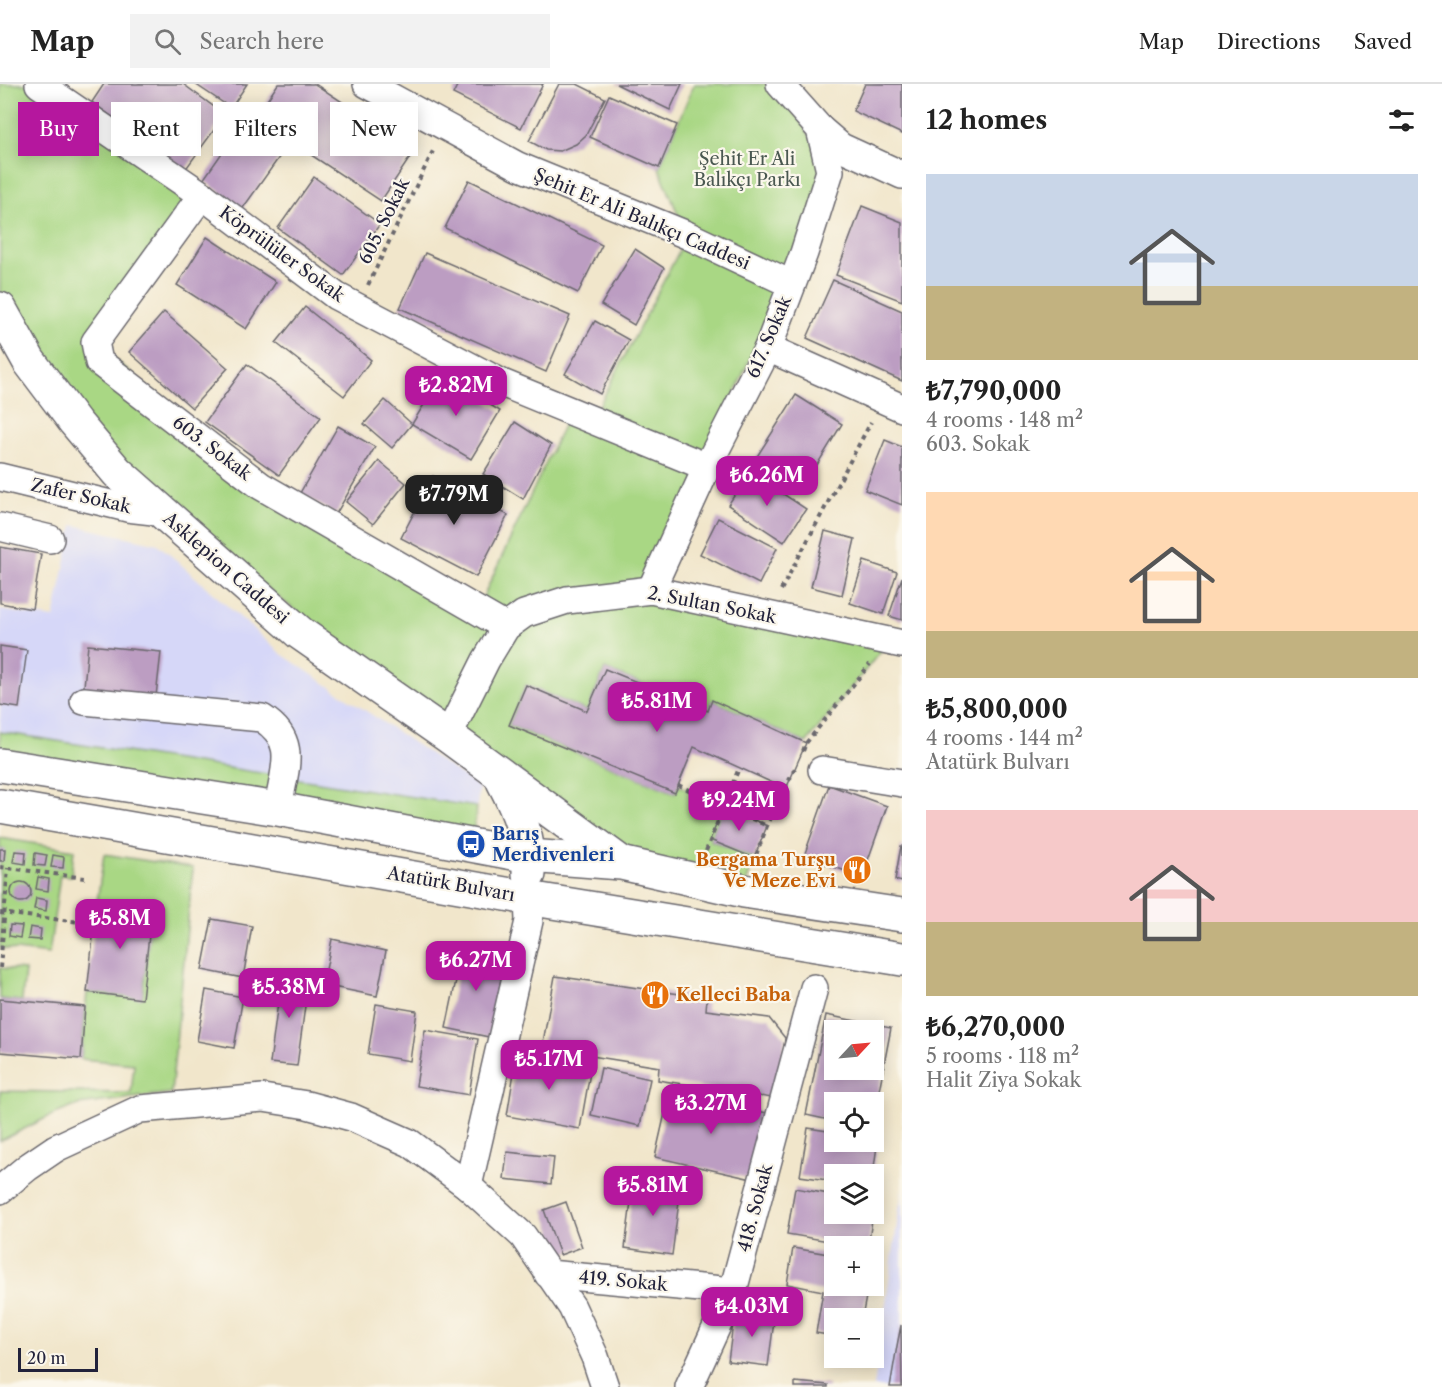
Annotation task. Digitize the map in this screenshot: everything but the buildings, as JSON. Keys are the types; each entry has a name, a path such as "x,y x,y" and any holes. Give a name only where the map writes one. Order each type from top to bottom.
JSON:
{"main road":[{"name":"Asklepion Caddesi","path":"0,309 29,361 75,423 117,472 300,633 448,736 621,863"},
{"path":"0,765 278,809 530,856 621,863 744,891 902,915"},
{"name":"Asklepion Caddesi","path":"501,777 523,823 530,856 528,898"},
{"name":"Atatürk Bulvarı","path":"0,806 528,898 902,959"},
{"path":"614,912 621,863"}],"street":[{"name":"Köprülüler Sokak","path":"39,84 202,195 336,296 502,383 707,467"},
{"name":"Şehit Er Ali Balıkçı Caddesi","path":"367,84 518,166 687,236 791,284"},
{"name":"617. Sokak","path":"651,590 707,467 768,348 804,253 830,171 820,129 780,84"},
{"path":"820,129 841,147 902,176"},
{"name":"603. Sokak","path":"202,195 94,342 99,362 261,486 506,627"},
{"path":"768,348 902,408"},
{"name":"Zafer Sokak","path":"0,477 127,508 162,512"},
{"path":"0,527 50,539"},
{"name":"2. Sultan Sokak","path":"448,736 486,660 506,627 524,614 567,600 651,590 902,644"},
{"path":"84,701 262,718 282,736 287,749 278,809"},
{"path":"822,770 902,783"},
{"path":"468,1186 529,921 528,898"},
{"name":"418. Sokak","path":"689,1387 734,1291 814,988"},
{"path":"0,1190 56,1148 140,1109 263,1098 307,1105 351,1118 417,1148 468,1186 523,1236 572,1307 595,1357 605,1387"},
{"name":"419. Sokak","path":"548,1274 734,1291"}],"path":[{"name":"605. Sokak","path":"357,307 436,146"},
{"path":"768,615 867,430"},
{"path":"702,861 739,768"},
{"path":"678,784 767,826"},
{"path":"0,867 85,878"},
{"path":"0,968 2,913 8,868"},
{"path":"2,913 80,922"}],"shaded area":[{"path":"73,525 158,544 280,653 479,787 477,807 0,732 0,610 54,618"},
{"path":"902,1189 902,1387 874,1387 877,1368 884,1368 884,1316"}],"green space":[{"name":"Şehit Er Ali Balıkçı Parkı","path":"0,84 39,84 65,102 18,102 18,156 99,156 99,125 111,133 111,156 145,156 202,195 95,342 261,486 477,610 570,411 592,419 687,236 659,168 694,84 780,84 830,171 651,589 889,641 806,743 712,700 708,711 605,669 587,711 526,685 509,725 675,793 678,785 724,806 710,840 754,858 744,891 621,863 117,472 0,309"},
{"path":"0,732 477,807 471,844 0,765"},
{"path":"0,838 74,850 71,876 60,875 49,954 0,948"},
{"path":"104,854 193,868 171,1093 78,1105 0,1141 0,1091 131,1093 134,1064 81,1059 87,992 142,998 152,908 97,902"},
{"path":"0,968 25,970 22,1001 0,999"}],"place":[{"name":"Barış Merdivenleri","path":"471,844"},
{"name":"Bergama Turşu Ve Meze Evi","path":"857,870"},
{"name":"Kelleci Baba","path":"655,995"}]}
